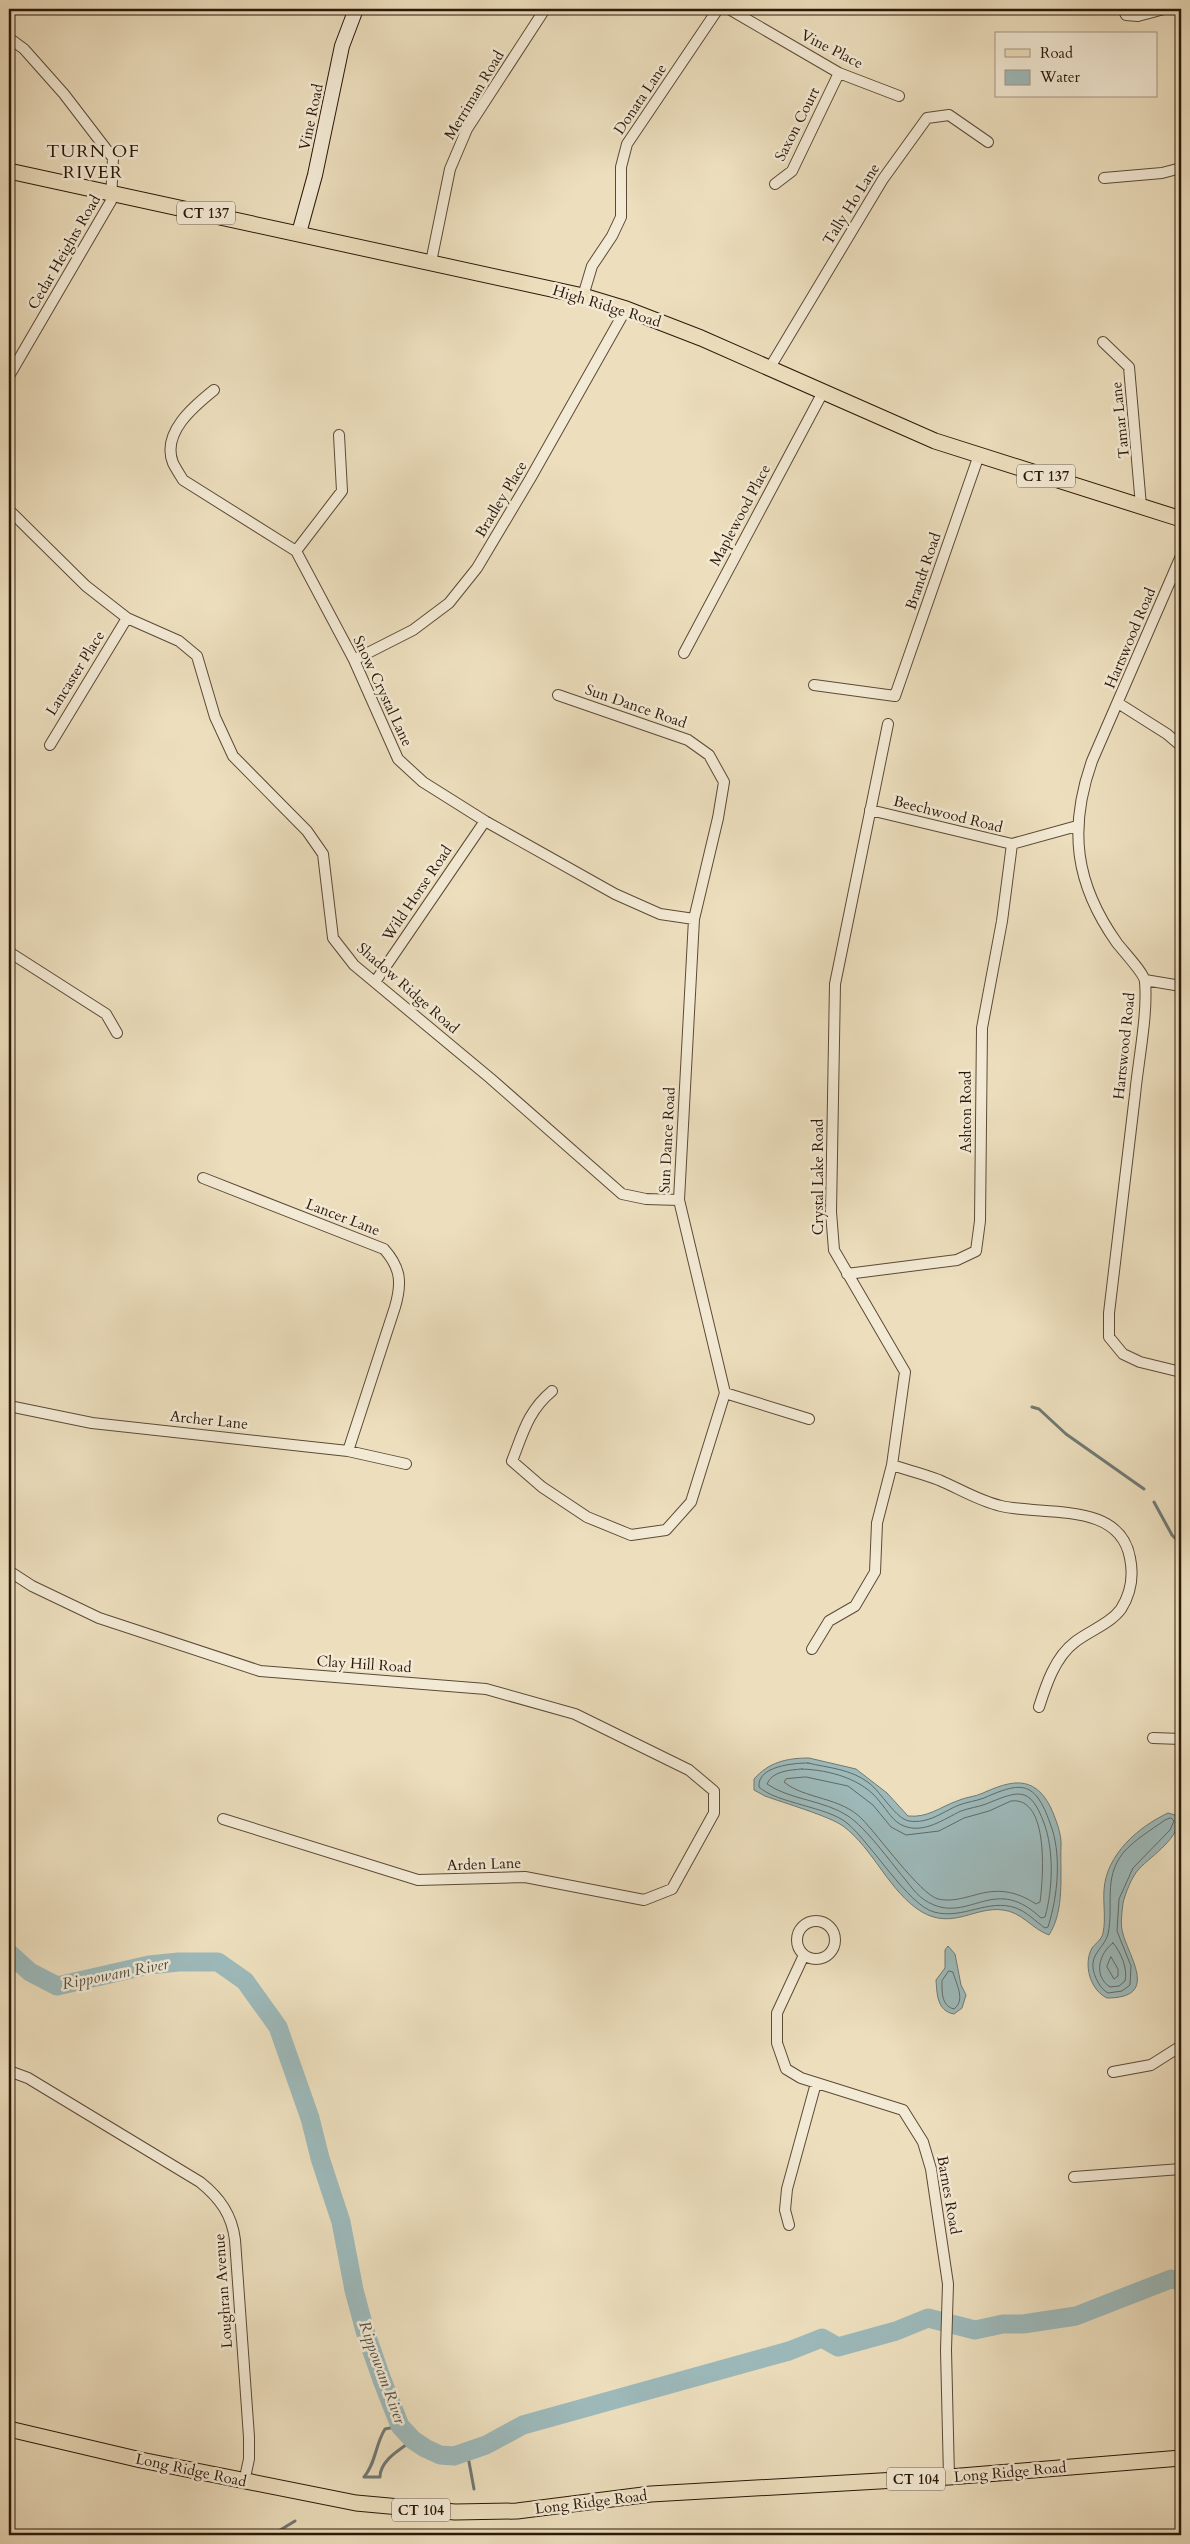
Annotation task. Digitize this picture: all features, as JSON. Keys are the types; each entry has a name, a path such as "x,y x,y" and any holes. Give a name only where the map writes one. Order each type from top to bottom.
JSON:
{"main road":[{"name":"High Ridge Road","path":"9,171 583,296 626,309 701,338 934,441 1181,519"},
{"name":"Long Ridge Road","path":"9,2429 244,2482 378,2506 471,2512 517,2511 651,2494 949,2477 1181,2458"}],"street":[{"name":"Vine Road","path":"299,233 315,175 342,46 356,9"},
{"name":"Merriman Road","path":"431,262 450,169 467,129 545,9"},
{"name":"Donata Lane","path":"583,296 592,266 612,236 621,217 620,167 627,144 718,9"},
{"name":"Vine Place","path":"729,9 839,73 899,96"},
{"path":"1123,9 1126,15 1138,16 1164,9"},
{"path":"9,38 24,49 64,94 112,158 113,194"},
{"name":"Saxon Court","path":"775,184 792,171 839,73"},
{"name":"Tally Ho Lane","path":"769,369 884,179 927,118 949,115 988,142"},
{"path":"1104,178 1162,173 1181,168"},
{"name":"Cedar Heights Road","path":"9,376 111,201 113,194"},
{"name":"Bradley Place","path":"354,660 414,630 449,603 477,568 530,480 626,309"},
{"name":"Tamar Lane","path":"1103,342 1129,368 1141,506"},
{"name":"Snow Crystal Lane","path":"214,390 189,410 171,440 172,462 183,480 296,551 354,660 398,759 423,782 485,821 615,894 660,914 694,919"},
{"name":"Maplewood Place","path":"684,653 823,392"},
{"path":"296,551 342,491 339,435"},
{"name":"Brandt Road","path":"814,685 895,696 979,455"},
{"name":"Shadow Ridge Road","path":"9,510 86,586 127,618 179,641 197,656 215,717 233,756 307,831 323,854 333,938 354,965 622,1194 646,1200 679,1200"},
{"name":"Hartswood Road","path":"1181,556 1083,788 1077,826 1078,851 1085,886 1106,926 1145,980 1142,1030 1109,1313 1109,1338 1123,1354 1140,1362 1181,1372"},
{"name":"Lancaster Place","path":"50,745 127,618"},
{"name":"Sun Dance Road","path":"558,696 688,740 709,756 724,782 718,818 694,919 679,1200 725,1393"},
{"path":"1118,703 1167,734 1181,746"},
{"name":"Crystal Lake Road","path":"812,1649 829,1621 855,1606 875,1572 876,1522 892,1465 905,1372 834,1250 831,1212 835,984 888,724"},
{"name":"Beechwood Road","path":"870,810 1012,844 1077,826"},
{"name":"Wild Horse Road","path":"375,982 485,821"},
{"name":"Ashton Road","path":"847,1274 957,1260 976,1251 980,1221 982,1028 1002,921 1012,844"},
{"path":"9,952 106,1014 117,1033"},
{"path":"1145,980 1181,986"},
{"name":"Lancer Lane","path":"203,1178 384,1249 398,1269 400,1285 397,1302 348,1451"},
{"path":"552,1391 537,1403 528,1419 512,1461 542,1487 587,1517 631,1535 666,1530 691,1502 725,1393 809,1419"},
{"name":"Archer Lane","path":"9,1406 92,1423 348,1451 406,1464"},
{"path":"892,1465 938,1480 968,1496 1001,1506 1036,1512 1078,1513 1101,1521 1120,1533 1128,1548 1132,1568 1131,1590 1120,1610 1074,1642 1056,1665 1039,1707"},
{"name":"Clay Hill Road","path":"9,1570 32,1586 99,1618 260,1671 486,1688 575,1714 689,1770 714,1791"},
{"path":"1153,1738 1181,1740"},
{"name":"Arden Lane","path":"223,1819 418,1880 525,1876 644,1900 672,1889 714,1813 714,1791"},
{"name":"Barnes Road","path":"804,1955 777,2013 777,2043 786,2069 800,2078 903,2110 923,2142 931,2169 948,2291 946,2350 949,2477"},
{"path":"1113,2072 1151,2065 1181,2046"},
{"name":"Loughran Avenue","path":"9,2071 28,2078 200,2182 226,2210 234,2227 249,2437 249,2459 244,2482"},
{"path":"789,2225 785,2210 787,2189 816,2082"},
{"path":"1074,2177 1181,2169"}],"water":[{"path":"809,1758 856,1769 887,1793 908,1816 928,1814 1002,1785 1020,1783 1036,1789 1050,1806 1058,1826 1061,1841 1060,1903 1049,1935 1010,1911 983,1911 944,1919 922,1912 910,1904 864,1846 843,1826 828,1818 765,1796 754,1790 754,1779 772,1765 786,1760"},
{"path":"1168,1813 1178,1816 1178,1824 1175,1831 1165,1845 1136,1872 1123,1903 1122,1930 1135,1965 1137,1984 1132,1992 1123,1996 1107,1998 1092,1983 1088,1969 1089,1954 1103,1933 1106,1877 1117,1854 1125,1844 1146,1826"},
{"path":"948,1946 955,1954 961,1985 966,1995 962,2008 954,2014 941,2006 936,1985 936,1980 945,1968 945,1950"}],"waterway":[{"path":"1032,1407 1039,1409 1066,1434 1144,1489"},
{"path":"1154,1502 1172,1535 1181,1544"},
{"name":"Rippowam River","path":"9,1953 30,1972 57,1986 149,1965 179,1962 218,1962 245,1981 278,2027 310,2118 320,2158 341,2222 354,2290 365,2331 400,2426 413,2440 440,2455 454,2456 486,2445 523,2425 789,2351 822,2338 838,2347 896,2331 928,2318 975,2330 1003,2324 1023,2324 1076,2316 1171,2279 1181,2281"},
{"path":"364,2477 371,2466 385,2429 400,2426"},
{"path":"365,2477 380,2477 383,2465 387,2460 413,2440"},
{"path":"467,2451 474,2489"},
{"path":"272,2535 295,2521"}],"district":[{"name":"TURN OF RIVER","path":"93,161"}]}
